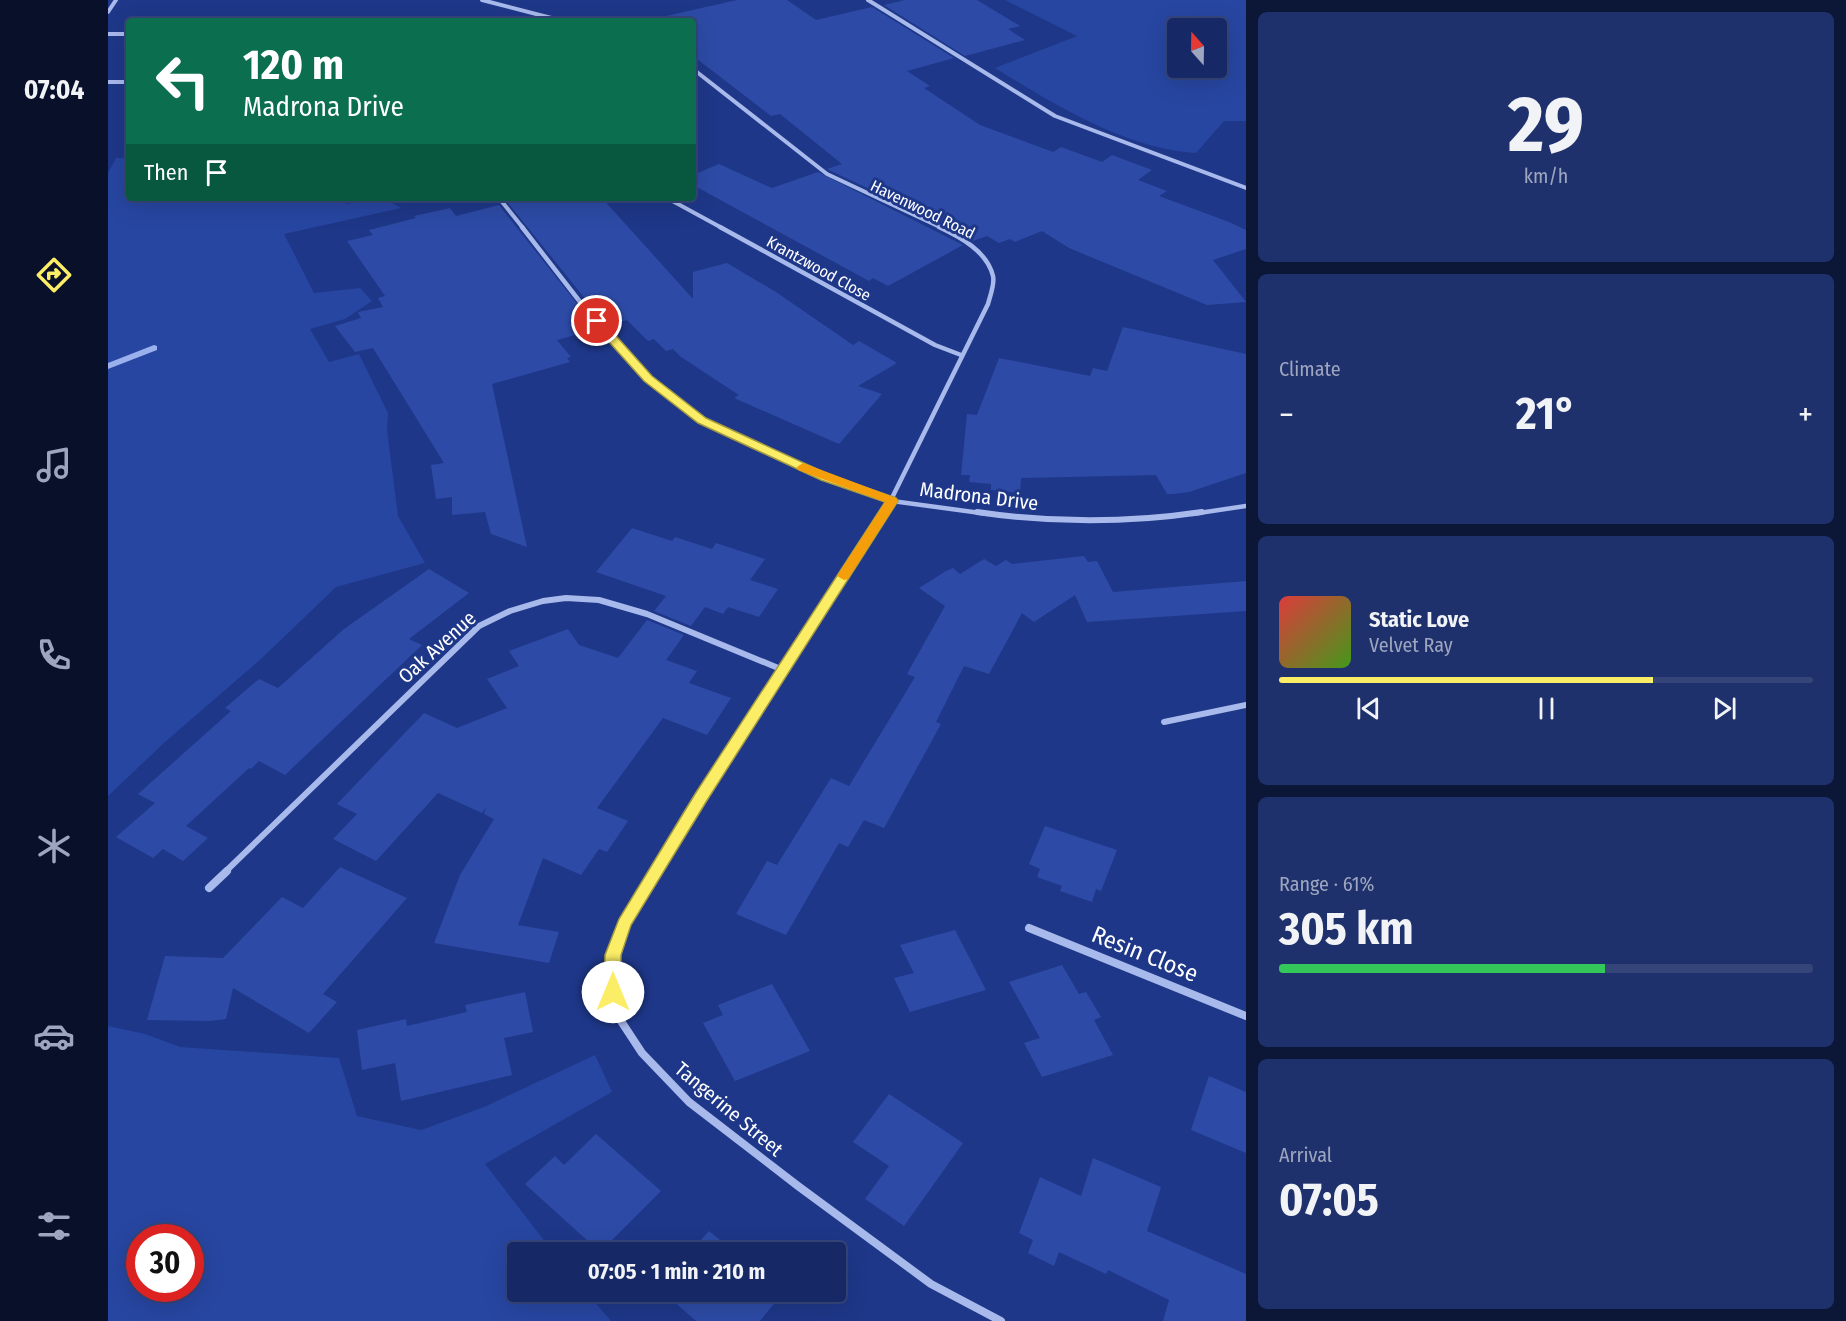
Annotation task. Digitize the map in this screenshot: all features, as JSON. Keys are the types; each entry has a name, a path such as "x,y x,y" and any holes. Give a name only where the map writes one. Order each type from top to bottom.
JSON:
{"street":[{"path":"108,12 116,0"},
{"path":"482,0 551,18"},
{"path":"868,0 1055,116 1246,188"},
{"path":"108,34 126,34"},
{"name":"Havenwood Road","path":"696,71 826,174 960,237 984,257 994,278 988,304 961,354 892,501"},
{"path":"108,82 126,82"},
{"name":"Madrona Drive","path":"501,201 584,307 648,379 702,421 826,478 892,501 1032,520 1166,518 1246,506"},
{"name":"Krantzwood Close","path":"672,201 935,345 961,354"},
{"name":"Tangerine Street","path":"892,501 624,923 613,955 613,992 619,1018 642,1053 690,1102 798,1186 931,1284 1001,1321"},
{"name":"Oak Avenue","path":"209,888 479,626 503,613 534,602 565,598 596,599 646,613 783,670"},
{"path":"1164,722 1246,705"},
{"name":"Resin Close","path":"1029,928 1246,1016"}],"shaded area":[{"path":"1005,0 1246,0 1246,121 1224,121 1196,153 1169,150 1117,134 1066,110 995,68 1077,36"},
{"path":"116,158 126,158 126,201 345,201 347,204 388,201 401,208 284,234 314,293 360,288 372,301 345,319 310,329 329,362 359,354 388,413 387,430 398,516 425,563 336,587 262,658 165,742 108,796 108,173"},
{"path":"108,1026 145,1034 180,1047 339,1058 357,1116 421,1130 484,1107 595,1055 612,1092 485,1164 545,1242 507,1242 507,1302 595,1302 611,1321 108,1321"}],"building":[{"path":"737,0 787,0 816,20 872,7 954,58 907,71 930,86 924,88 980,125 1053,152 1061,147 1102,162 1112,155 1152,170 1138,180 1167,191 1159,196 1246,230 1246,249 1213,260 1246,302 1207,305 1069,248 1042,231 1015,242 1010,239 999,243 987,236 973,241 944,224 827,169 842,164 780,114 771,116 696,58 696,18 657,18"},
{"path":"905,0 977,0 1020,26 1008,29 1025,40 965,56 884,5"},
{"path":"719,164 772,188 818,172 963,245 888,286 873,278 869,281 696,187 696,174"},
{"path":"517,201 605,201 693,299 693,272 727,263 776,292 853,345 859,341 897,363 858,386 882,394 839,444 734,398 739,395 681,357 673,349 666,351 654,339 648,341 627,320 607,326 508,203"},
{"path":"499,205 597,329 557,340 571,357 567,358 570,362 492,384 527,547 491,534 485,512 452,515 452,497 436,499 431,465 444,463 373,348 355,352 335,326 361,318 358,312 383,307 378,298 385,296 347,241 373,235 369,230 416,218 414,216 450,208 456,216"},
{"path":"1123,327 1246,354 1246,473 1189,492 1173,494 1167,494 1156,475 1021,478 1020,493 991,490 991,484 969,482 970,475 961,475 967,414 977,415 999,358 1090,376 1093,368 1107,371"},
{"path":"632,528 672,541 675,537 712,549 716,543 765,559 750,580 778,589 759,617 728,607 723,614 705,607 691,626 654,611 666,596 596,572"},
{"path":"1084,556 1088,562 1097,561 1113,592 1246,581 1246,611 1087,622 1075,595 1034,622 1022,613 989,674 964,666 936,722 941,724 884,828 864,820 848,847 839,843 786,935 736,914 767,861 777,865 831,778 849,786 915,677 907,674 945,606 919,588 946,571 953,568 960,574 984,559 996,566 1006,560 1012,564"},
{"path":"429,569 469,593 409,639 422,645 285,775 259,761 251,769 249,768 186,826 208,838 183,861 163,849 153,858 116,837 155,803 138,794 231,711 225,708 259,679 278,688 344,629"},
{"path":"647,620 684,635 666,660 697,671 689,683 731,698 707,735 663,718 597,808 628,821 607,852 599,849 581,875 543,858 518,925 559,932 549,963 434,943 460,875 494,819 484,814 486,808 482,813 438,793 376,861 333,839 357,814 337,804 424,713 457,728 507,708 487,679 519,666 509,651 568,629 579,645 618,658"},
{"path":"1045,826 1117,850 1101,891 1096,889 1092,902 1060,891 1062,886 1037,877 1040,869 1029,864"},
{"path":"340,867 407,898 323,994 337,1002 309,1033 233,988 226,1019 147,1020 165,956 223,958 282,897 303,908"},
{"path":"955,930 986,990 910,1012 894,978 914,973 900,945"},
{"path":"1062,965 1079,994 1086,992 1101,1017 1094,1020 1113,1055 1042,1077 1024,1043 1040,1038 1009,982"},
{"path":"772,984 810,1051 735,1081 703,1023 723,1015 718,1005"},
{"path":"525,992 533,1032 504,1038 512,1075 401,1101 395,1063 362,1070 357,1030 406,1019 407,1026 467,1012 465,1005"},
{"path":"1209,1076 1246,1092 1246,1153 1191,1130"},
{"path":"889,1094 963,1143 904,1226 865,1199 889,1166 853,1142"},
{"path":"596,1134 661,1191 610,1242 589,1242 525,1184 555,1156 564,1165"},
{"path":"1093,1158 1161,1187 1147,1231 1246,1274 1246,1321 1163,1321 1169,1300 1108,1270 1106,1274 1059,1252 1054,1266 1028,1253 1033,1240 1019,1233 1040,1177 1081,1196"},
{"path":"709,1231 723,1242 699,1242"},
{"path":"674,1302 776,1302 760,1321 696,1321"}],"waterway":[{"path":"108,366 154,348"}],"slow traffic":[{"path":"803,467 826,478 892,501 844,576"}],"route":[{"path":"597,321 648,379 702,421 826,478 892,501 701,798 624,923 613,955 613,992"}]}
